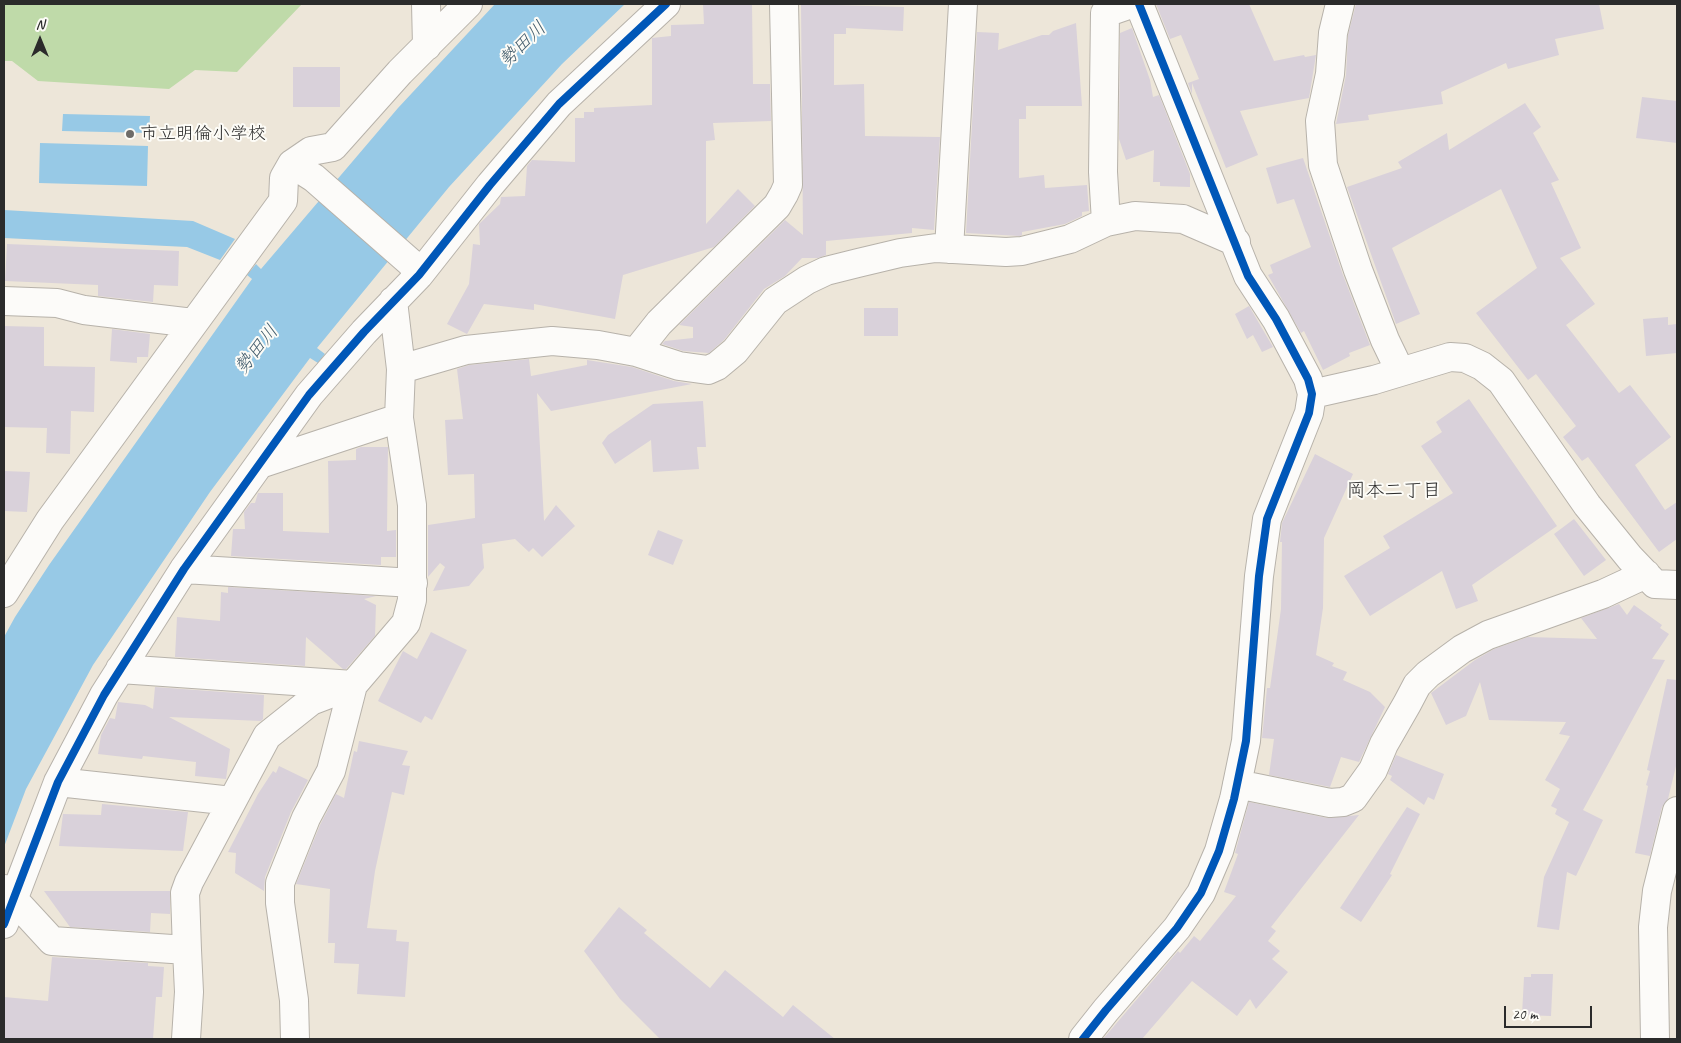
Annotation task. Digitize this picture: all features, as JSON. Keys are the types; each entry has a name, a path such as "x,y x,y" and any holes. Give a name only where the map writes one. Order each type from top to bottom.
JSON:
{"street":[{"path":"426,4 427,46"},
{"path":"4,593 50,520 250,248 282,201 284,178 303,171 311,151 333,146 400,72 468,4"},
{"path":"4,924 7,892 58,782 120,669 184,569 309,395 393,302 415,269 559,104 666,4"},
{"path":"636,352 659,323 777,206 788,185 784,4"},
{"path":"949,249 963,4"},
{"path":"1106,222 1103,172 1105,13 1131,4"},
{"path":"1084,1039 1106,1010 1177,928 1201,894 1219,851 1238,784 1246,742 1259,576 1267,519 1306,421 1312,394 1308,379 1276,318 1248,276 1236,242 1139,4"},
{"path":"1340,4 1333,33 1330,74 1320,121 1323,165 1358,270 1385,340 1400,371"},
{"path":"303,171 415,269"},
{"path":"401,369 466,350 552,341 598,345 636,352 679,366 708,370 718,366 731,355 775,300 807,280 826,271 900,253 936,248 1022,251 1070,239 1106,222 1135,216 1183,219 1236,242"},
{"path":"4,301 57,303 84,310 193,323"},
{"path":"295,1039 294,1000 280,903 280,883 306,818 331,771 353,685 406,623 413,583 412,505 399,418 401,369 393,302"},
{"path":"1312,394 1374,380 1450,356 1466,358 1482,366 1500,381 1592,512 1630,558 1660,581 1677,606"},
{"path":"260,464 399,418"},
{"path":"184,569 413,583"},
{"path":"1238,784 1330,803 1343,802 1353,798 1374,770 1384,744 1417,685 1428,674 1462,649 1488,635 1603,594 1660,581"},
{"path":"120,669 353,685"},
{"path":"186,1039 188,992 185,894 267,736 311,700 353,685"},
{"path":"58,782 232,801"},
{"path":"1655,1039 1653,927 1657,892 1677,811"},
{"path":"7,892 52,941 186,950"}],"green space":[{"path":"4,4 302,4 237,72 195,70 169,89 38,81 12,61 4,61"}],"water":[{"name":"勢田川","path":"495,4 625,4 562,64 449,187 317,348 325,354 318,363 310,358 210,492 93,665 26,789 4,847 4,637 15,617 49,565 252,279 247,275 256,264 261,269 398,108"},
{"path":"63,114 150,116 149,133 62,131"},
{"path":"40,143 148,146 147,186 39,183"},
{"path":"4,210 193,221 235,239 220,260 187,247 4,238"}],"building":[{"path":"703,4 752,4 753,84 770,84 771,121 713,123 715,140 706,141 706,224 738,189 755,206 714,247 623,275 615,319 534,304 534,310 484,304 467,334 447,324 469,284 473,244 480,245 479,224 500,204 501,197 525,196 527,166 532,160 575,162 575,118 584,118 584,112 594,112 594,108 652,105 652,38 671,36 671,25 704,24"},
{"path":"801,4 904,7 903,31 846,28 846,34 834,34 834,85 864,84 865,136 940,137 934,230 912,228 912,233 826,241 826,255 818,258 802,258 785,276 764,289 724,340 709,353 683,351 662,344 665,341 693,338 693,327 679,325 785,220 803,235"},
{"path":"1156,4 1249,4 1274,61 1304,55 1305,57 1316,55 1309,98 1240,111 1258,155 1226,168 1192,83 1192,94 1188,83 1199,79 1181,35 1170,39"},
{"path":"1356,4 1599,4 1604,29 1555,39 1559,55 1508,69 1506,63 1441,92 1443,104 1368,115 1369,120 1336,124 1346,75 1348,35"},
{"path":"1076,23 1082,106 1026,106 1026,119 1019,119 1019,178 1044,175 1045,188 1087,185 1089,211 1082,212 1082,216 1065,224 1022,232 1020,236 966,233 977,32 999,33 998,50 1042,35 1049,35 1053,31"},
{"path":"1132,28 1150,80 1153,97 1159,95 1190,174 1190,187 1160,186 1160,182 1153,182 1154,150 1126,160 1119,139 1120,33"},
{"path":"293,67 340,67 340,107 293,107"},
{"path":"1642,97 1677,101 1677,143 1636,138"},
{"path":"1525,103 1541,127 1533,133 1559,180 1551,183 1581,248 1560,258 1595,304 1566,325 1619,393 1630,385 1671,437 1635,465 1665,510 1677,502 1677,539 1659,552 1588,457 1582,461 1563,437 1576,426 1536,374 1528,380 1476,313 1537,268 1501,189 1392,248 1420,314 1396,324 1347,187 1402,168 1398,162 1447,133 1449,150"},
{"path":"1303,158 1343,275 1370,345 1349,353 1350,356 1323,370 1304,331 1301,333 1268,275 1273,273 1270,265 1311,247 1294,199 1277,204 1266,168"},
{"path":"7,244 179,251 178,286 154,285 153,302 98,296 98,285 5,281"},
{"path":"1249,306 1273,347 1262,352 1253,335 1247,339 1235,314"},
{"path":"864,308 898,308 898,336 864,336"},
{"path":"1668,317 1668,325 1677,324 1677,353 1646,356 1643,319"},
{"path":"4,326 44,327 44,366 95,367 94,412 71,411 70,454 46,453 47,428 4,427"},
{"path":"112,329 150,334 148,357 137,357 137,363 110,361"},
{"path":"529,359 531,376 587,365 587,360 632,367 674,381 692,384 551,411 537,393 544,521 556,505 575,526 542,557 533,548 529,552 515,539 482,544 484,568 469,586 433,591 445,567 440,563 428,577 428,525 475,518 474,474 448,475 445,420 463,419 457,369 469,365"},
{"path":"1469,399 1557,526 1472,585 1478,601 1456,609 1442,571 1370,616 1344,576 1390,548 1383,536 1453,493 1421,446 1442,432 1436,422"},
{"path":"703,401 706,447 697,447 699,469 653,472 651,440 615,464 602,443 608,435 653,404"},
{"path":"361,447 388,447 387,531 396,530 396,557 381,557 381,565 231,556 233,529 245,529 244,512 251,503 255,503 258,493 283,493 283,531 329,533 328,461 356,460 356,449"},
{"path":"1315,454 1353,474 1324,538 1323,608 1316,655 1334,663 1332,666 1347,672 1343,680 1370,692 1385,707 1359,762 1341,757 1330,787 1269,775 1274,739 1262,738 1267,688 1270,688 1281,609 1282,542 1280,542 1282,523"},
{"path":"4,471 30,472 27,512 4,511"},
{"path":"1574,519 1606,560 1584,576 1554,534"},
{"path":"658,530 683,540 673,565 648,555"},
{"path":"228,587 376,596 364,599 376,605 375,636 346,669 343,669 306,637 305,666 175,657 177,617 220,621 221,592 228,593"},
{"path":"1619,604 1627,615 1634,605 1662,625 1660,628 1669,634 1652,659 1665,660 1583,810 1603,820 1576,876 1567,872 1559,930 1537,927 1544,877 1569,822 1555,814 1557,809 1551,806 1560,789 1545,780 1570,736 1559,734 1566,722 1489,720 1480,682 1466,716 1446,725 1431,693 1475,660 1494,649 1528,637 1597,639 1581,618"},
{"path":"431,632 467,650 432,720 425,716 421,723 378,701 403,651 417,659"},
{"path":"1667,679 1677,680 1677,762 1668,799 1662,807 1650,856 1635,853 1648,786 1646,785 1650,771 1647,770"},
{"path":"155,687 264,695 263,719 261,721 169,717 230,749 226,779 195,776 196,762 143,756 142,759 98,754 101,735 110,718 115,719 118,702 145,705 153,709"},
{"path":"359,741 408,751 402,765 410,766 404,795 392,792 375,871 367,928 397,930 396,941 409,942 405,997 357,994 359,964 334,963 335,943 328,943 330,889 296,884 320,825 336,794 344,798 354,751 357,752"},
{"path":"1396,755 1444,774 1434,800 1428,797 1424,805 1390,780 1392,776 1388,774"},
{"path":"279,766 308,780 291,812 265,877 264,891 235,873 236,853 228,852 258,794 273,771 276,773"},
{"path":"1249,802 1327,818 1359,815 1271,927 1276,931 1268,941 1280,951 1272,959 1288,972 1256,1009 1250,999 1237,1016 1192,981 1142,1039 1103,1039 1178,951 1180,953 1194,936 1200,941 1236,896 1224,892 1238,854 1235,853"},
{"path":"102,804 188,812 183,851 59,846 63,814 101,815"},
{"path":"1407,807 1420,814 1390,874 1392,875 1361,922 1340,908"},
{"path":"44,891 170,891 170,914 151,913 150,932 70,927"},
{"path":"619,907 647,930 644,933 710,988 725,970 783,1017 793,1005 835,1039 660,1039 620,999 584,951"},
{"path":"52,957 148,963 148,966 164,967 162,997 156,997 153,1039 4,1039 4,997 48,1001"},
{"path":"1531,974 1553,974 1551,1016 1522,1015 1524,977 1531,977"}],"cycle path":[{"path":"4,924 58,782 104,695 184,569 309,395 364,332 419,275 490,185 559,104 666,4"},
{"path":"1083,1039 1177,928 1201,893 1219,851 1234,799 1246,741 1259,576 1267,519 1309,413 1312,394 1308,379 1276,319 1248,276 1139,4"}],"place":[{"name":"市立明倫小学校","path":"130,134"}],"district":[{"name":"岡本二丁目","path":"1394,491"}]}
